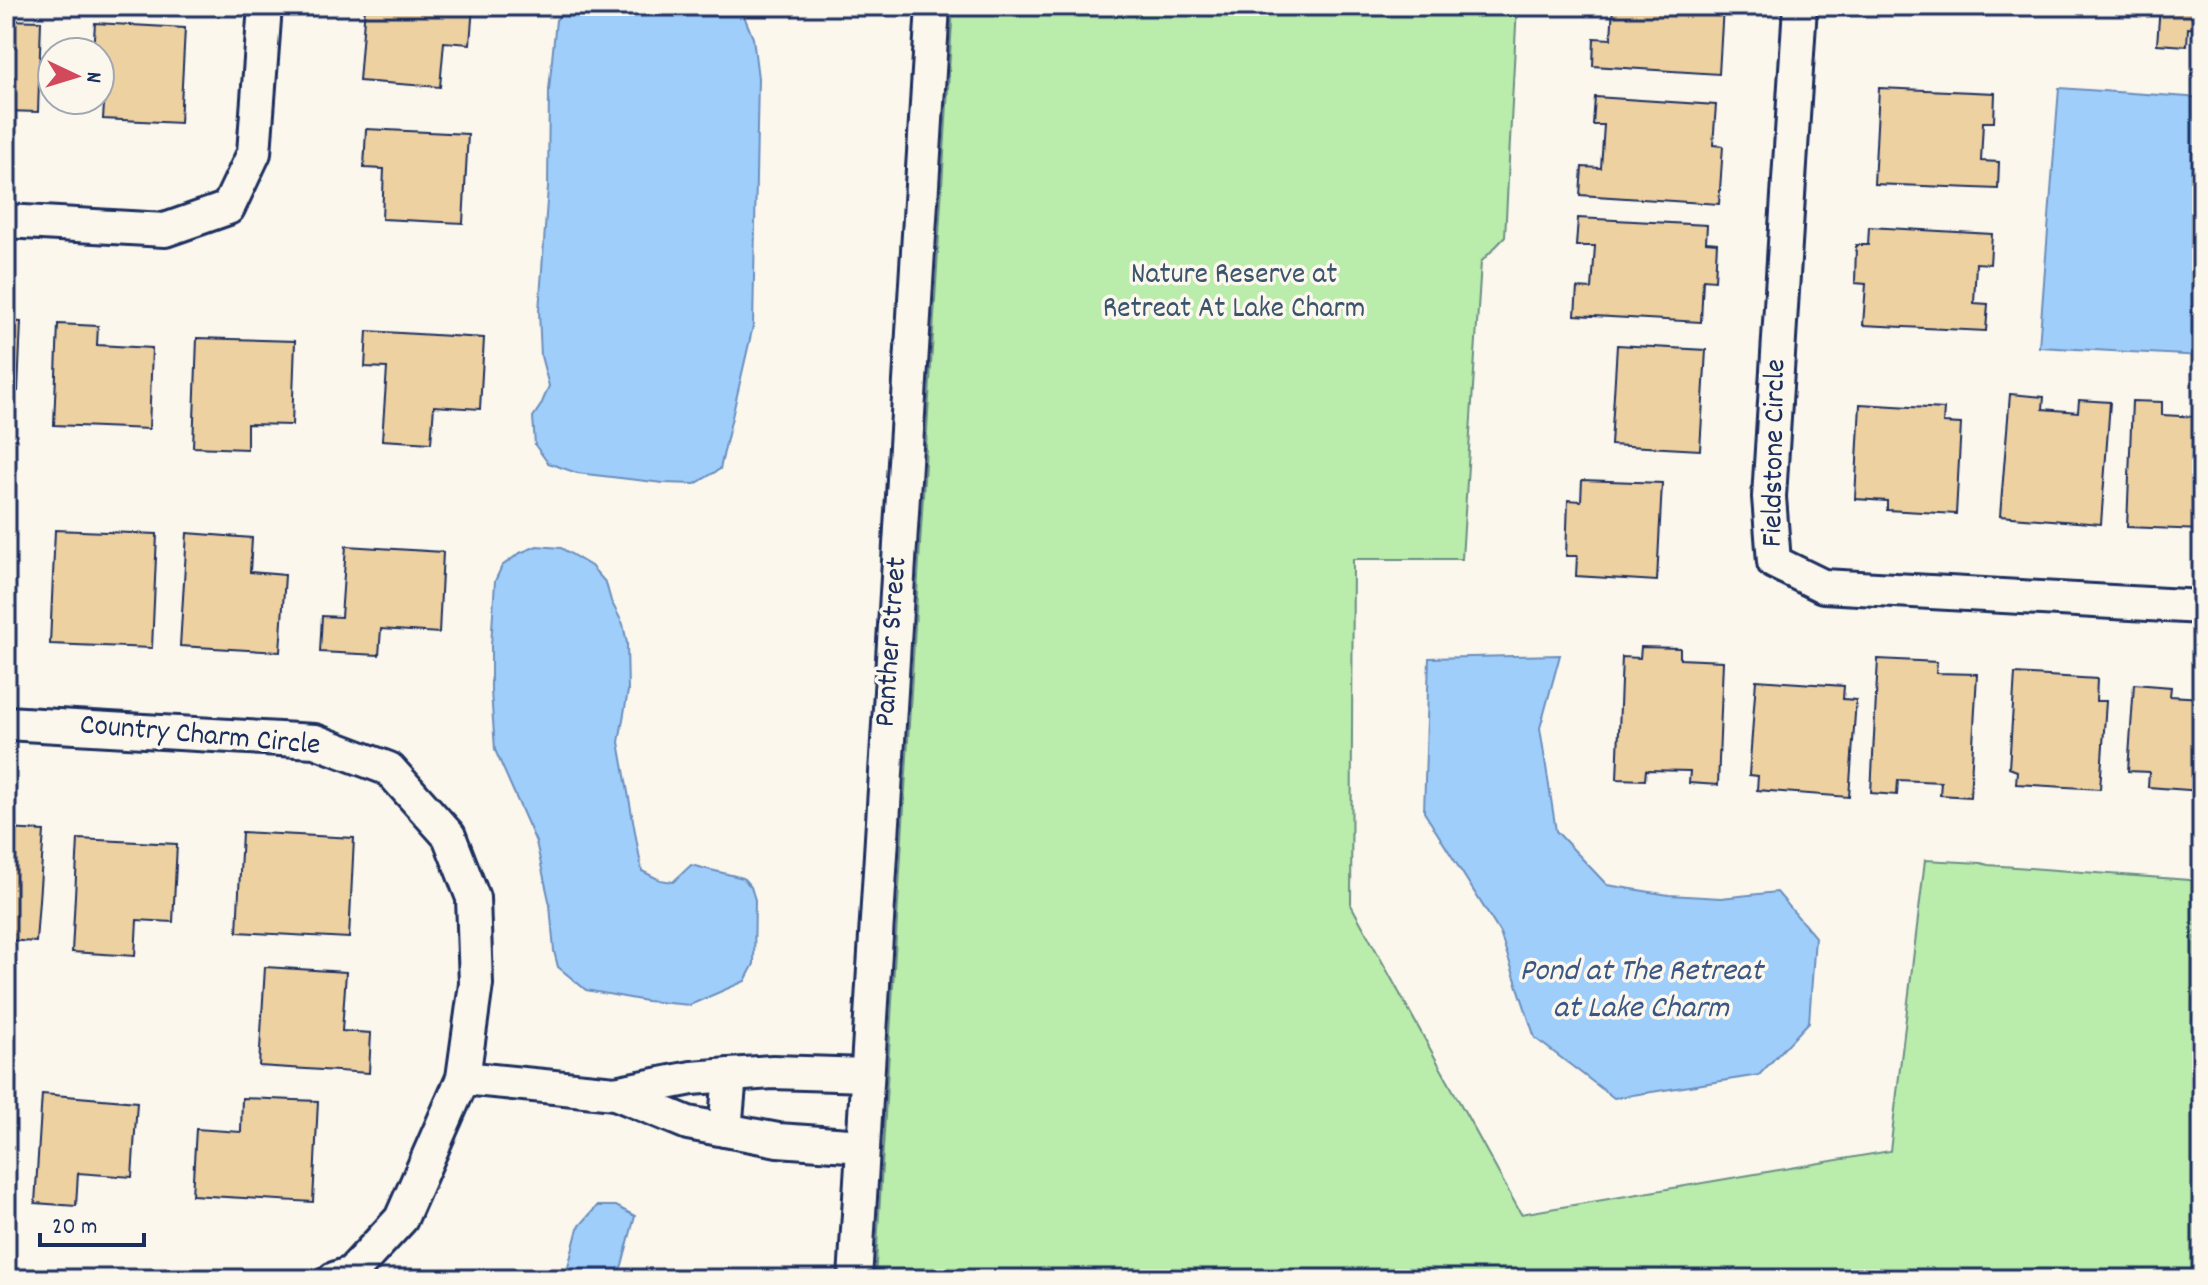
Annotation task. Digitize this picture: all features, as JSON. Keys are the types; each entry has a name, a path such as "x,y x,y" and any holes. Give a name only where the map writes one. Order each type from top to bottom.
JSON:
{"street":[{"path":"6,221 165,230 228,208 254,153 265,6"},
{"name":"Panther Street","path":"855,1279 933,6"},
{"name":"Fieldstone Circle","path":"1800,6 1769,497 1774,562 1823,586 2202,607"},
{"name":"Country Charm Circle","path":"6,723 315,741 389,769 449,836 473,898 476,984 463,1078 401,1219 351,1273 334,1279"},
{"path":"463,1078 615,1093 692,1078 730,1075 773,1072 867,1075"},
{"path":"725,1130 730,1075"},
{"path":"615,1093 688,1123 778,1140 863,1146"}],"green space":[{"name":"Nature Reserve at Retreat At Lake Charm","path":"953,6 1517,6 1505,237 1481,262 1462,559 1353,559 1351,905 1521,1214 1890,1151 1925,860 2202,881 2202,1279 875,1279"}],"water":[{"path":"568,6 728,6 744,16 753,38 758,78 753,326 720,469 695,484 577,473 548,463 535,445 533,417 549,386 541,356 539,311 548,187 549,90 556,20"},
{"path":"2059,88 2202,98 2202,356 2039,347"},
{"path":"537,546 561,548 591,566 606,583 623,624 627,643 628,691 619,742 642,871 660,880 673,882 691,865 743,878 751,887 755,900 754,964 745,981 690,1005 586,990 558,967 550,905 536,842 495,750 491,691 495,581 502,566"},
{"name":"Pond at The Retreat at Lake Charm","path":"1560,655 1540,728 1556,831 1607,885 1669,895 1721,898 1777,892 1815,937 1809,1022 1759,1075 1614,1098 1535,1038 1500,933 1424,812 1429,658"},
{"path":"597,1206 616,1206 635,1216 622,1265 615,1279 565,1279 578,1228"}],"building":[{"path":"365,6 473,6 470,44 444,42 440,87 359,81"},
{"path":"1613,6 1723,6 1719,74 1593,66 1594,38 1611,39"},
{"path":"2160,6 2202,6 2202,29 2188,28 2187,46 2157,44"},
{"path":"6,20 41,21 41,36 36,36 36,112 6,111"},
{"path":"95,23 185,28 180,123 103,119 103,116 116,116 116,36 94,36"},
{"path":"1879,88 1995,93 1994,122 1983,122 1981,161 1999,162 1998,189 1874,184"},
{"path":"1595,97 1716,105 1713,145 1723,146 1719,204 1580,195 1582,167 1601,168 1604,125 1593,125"},
{"path":"366,129 468,134 463,223 382,219 384,169 364,168"},
{"path":"1578,218 1707,225 1706,242 1717,243 1715,280 1703,279 1701,322 1575,315 1577,288 1592,289 1595,246 1576,246"},
{"path":"1869,227 1992,234 1990,264 1976,263 1974,303 1988,304 1986,331 1863,325 1866,284 1855,283 1856,245 1868,245"},
{"path":"6,321 21,322 18,391 6,391"},
{"path":"58,324 98,326 97,345 152,348 149,429 54,425"},
{"path":"367,331 484,338 480,409 434,406 431,443 382,440 387,368 365,367"},
{"path":"197,338 295,341 292,425 247,424 247,449 193,447"},
{"path":"1617,345 1706,350 1700,450 1611,445"},
{"path":"2010,394 2044,397 2043,409 2078,412 2079,400 2110,402 2101,524 2000,516"},
{"path":"2132,401 2162,402 2162,415 2200,417 2202,407 2202,530 2127,527"},
{"path":"1860,404 1944,409 1943,423 1961,424 1956,514 1887,510 1887,501 1855,499"},
{"path":"1582,480 1662,483 1657,581 1576,576 1577,556 1566,556 1568,500 1581,501"},
{"path":"55,530 157,534 152,648 50,644"},
{"path":"187,533 252,538 250,572 285,575 280,652 180,646"},
{"path":"346,546 443,552 439,633 381,629 379,655 320,652 322,616 341,617"},
{"path":"1641,647 1680,648 1680,659 1723,661 1718,785 1689,783 1690,771 1646,770 1645,780 1617,779 1622,657 1640,658"},
{"path":"1878,659 1937,662 1936,673 1977,674 1970,797 1940,795 1941,782 1898,780 1897,795 1871,793"},
{"path":"2015,674 2097,679 2096,701 2106,701 2100,789 2016,784 2017,771 2009,768"},
{"path":"1756,680 1844,686 1843,699 1856,700 1849,797 1757,790 1758,776 1749,775"},
{"path":"2134,684 2171,687 2170,696 2202,698 2202,791 2148,787 2149,772 2128,771"},
{"path":"6,829 44,831 36,942 6,940"},
{"path":"242,832 354,838 349,938 237,932"},
{"path":"78,839 177,844 173,922 137,920 135,956 72,952"},
{"path":"265,967 346,972 342,1031 371,1033 369,1073 259,1066"},
{"path":"42,1094 137,1102 132,1177 78,1173 76,1206 35,1203"},
{"path":"242,1098 318,1101 313,1202 192,1195 196,1129 241,1132"}]}
